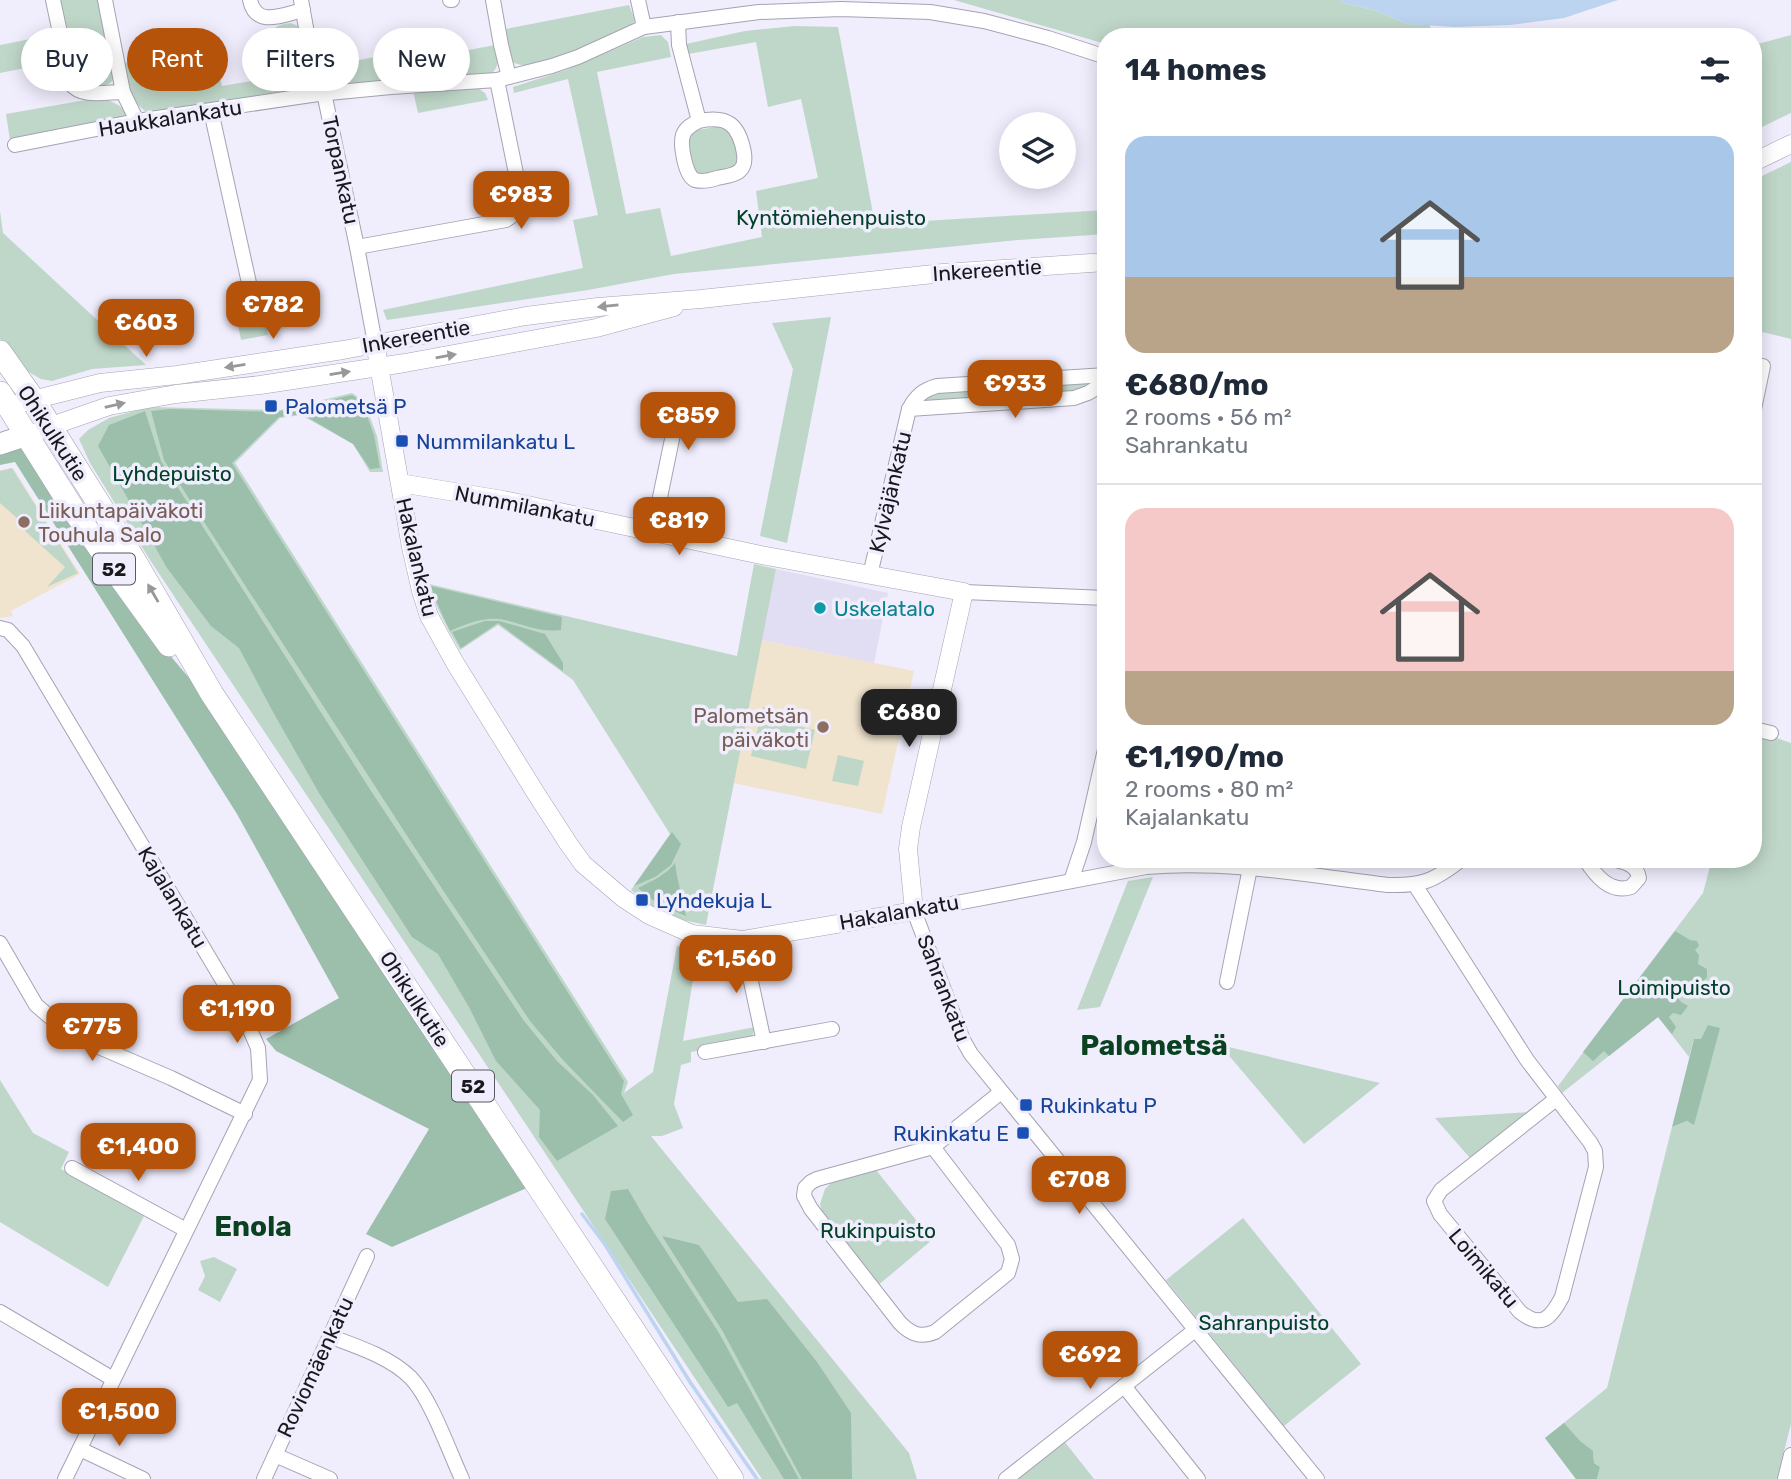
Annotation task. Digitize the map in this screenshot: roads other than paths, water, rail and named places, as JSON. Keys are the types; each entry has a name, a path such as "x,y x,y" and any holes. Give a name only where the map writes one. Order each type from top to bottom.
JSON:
{"main road":[{"name":"Ohikulkutie","path":"0,352 133,558 212,694 732,1479"},
{"name":"Ohikulkutie","path":"3,403 27,435 120,578 183,663 212,694"},
{"path":"0,444 27,435"}],"street":[{"path":"53,0 71,84 76,90 84,92 123,92"},
{"path":"105,0 123,92 137,121"},
{"path":"250,0 252,10 267,18 302,5"},
{"path":"493,0 501,45 503,78"},
{"path":"638,0 644,27"},
{"name":"Torpankatu","path":"302,5 358,247 375,343"},
{"name":"Haukkalankatu","path":"15,145 137,121 321,94 503,78 578,57 644,27 759,12 841,9 930,12 984,21 1097,54"},
{"path":"678,22 679,45 699,121"},
{"name":"Torpankatu","path":"358,247 506,219 515,215 521,198 503,78"},
{"path":"211,111 251,292"},
{"path":"711,118 735,127 745,159 743,168 737,174 694,180 688,173 682,138 687,128 699,121 711,118"},
{"path":"1762,158 1791,144"},
{"name":"Inkereentie","path":"3,403 33,400 100,383 177,375 538,314 943,273 1097,263"},
{"name":"Inkereentie","path":"27,435 89,412 130,402 379,367 596,328 701,299"},
{"name":"Hakalankatu","path":"375,343 411,548 429,616 461,673 578,856 595,875 623,898 649,915 692,934 742,940 1141,868"},
{"path":"1762,371 1763,366"},
{"name":"Kylväjänkatu","path":"870,575 909,409 925,389 1097,376"},
{"name":"Kylväjänkatu","path":"909,409 1074,398 1097,388"},
{"path":"653,410 696,420"},
{"path":"653,531 677,415"},
{"name":"Nummilankatu","path":"400,483 503,500 761,555 964,592 1097,598"},
{"name":"Sahrankatu","path":"964,592 908,849 914,911 963,1040 975,1060 1317,1479"},
{"name":"Kajalankatu","path":"4,629 23,646 244,1016 258,1048 260,1080 245,1114 65,1479"},
{"path":"1762,731 1771,733"},
{"path":"1071,881 1084,842 1097,785"},
{"path":"1227,982 1250,868"},
{"name":"Hakalankatu","path":"1250,868 1388,885 1415,885 1450,868"},
{"path":"1591,868 1606,883 1619,889 1631,887 1639,878 1636,868"},
{"name":"Loimikatu","path":"1415,885 1527,1060 1595,1151 1596,1167 1562,1297 1547,1318 1534,1321 1520,1312 1440,1214 1434,1201 1441,1190 1556,1099"},
{"path":"742,940 764,1042"},
{"path":"0,943 36,1005 57,1023 92,1044 245,1114"},
{"path":"705,1052 832,1029"},
{"path":"933,1147 1008,1245 1012,1259 1008,1273 935,1332 915,1335 900,1323 811,1209 804,1196 805,1188 817,1179 933,1147 1001,1092"},
{"path":"72,1168 186,1230"},
{"name":"Roviomäenkatu","path":"264,1479 367,1256"},
{"path":"0,1312 113,1379"},
{"path":"1006,1479 1195,1330"},
{"path":"330,1336 387,1360 411,1378 428,1404 461,1479"},
{"path":"1124,1386 1198,1479"},
{"path":"80,1449 143,1479"},
{"path":"275,1455 330,1479"},
{"path":"1785,1479 1791,1455"}],"water":[{"path":"1340,0 1618,0 1564,18 1510,25 1455,27 1407,24 1377,11"}],"waterway":[{"path":"582,1214 604,1243 690,1382 757,1479"}],"place":[{"name":"Palometsä P","path":"271,406"},
{"name":"Nummilankatu L","path":"402,441"},
{"name":"Liikuntapäiväkoti Touhula Salo","path":"24,522"},
{"name":"Uskelatalo","path":"820,608"},
{"name":"Palometsän päiväkoti","path":"823,727"},
{"name":"Lyhdekuja L","path":"642,900"},
{"name":"Rukinkatu P","path":"1026,1105"},
{"name":"Rukinkatu E","path":"1023,1133"}],"district":[{"name":"Palometsä","path":"1154,1045"},
{"name":"Enola","path":"253,1226"}],"park label":[{"name":"Kyntömiehenpuisto","path":"831,217"},
{"name":"Lyhdepuisto","path":"172,473"},
{"name":"Loimipuisto","path":"1674,987"},
{"name":"Rukinpuisto","path":"878,1230"},
{"name":"Sahranpuisto","path":"1264,1322"}]}
